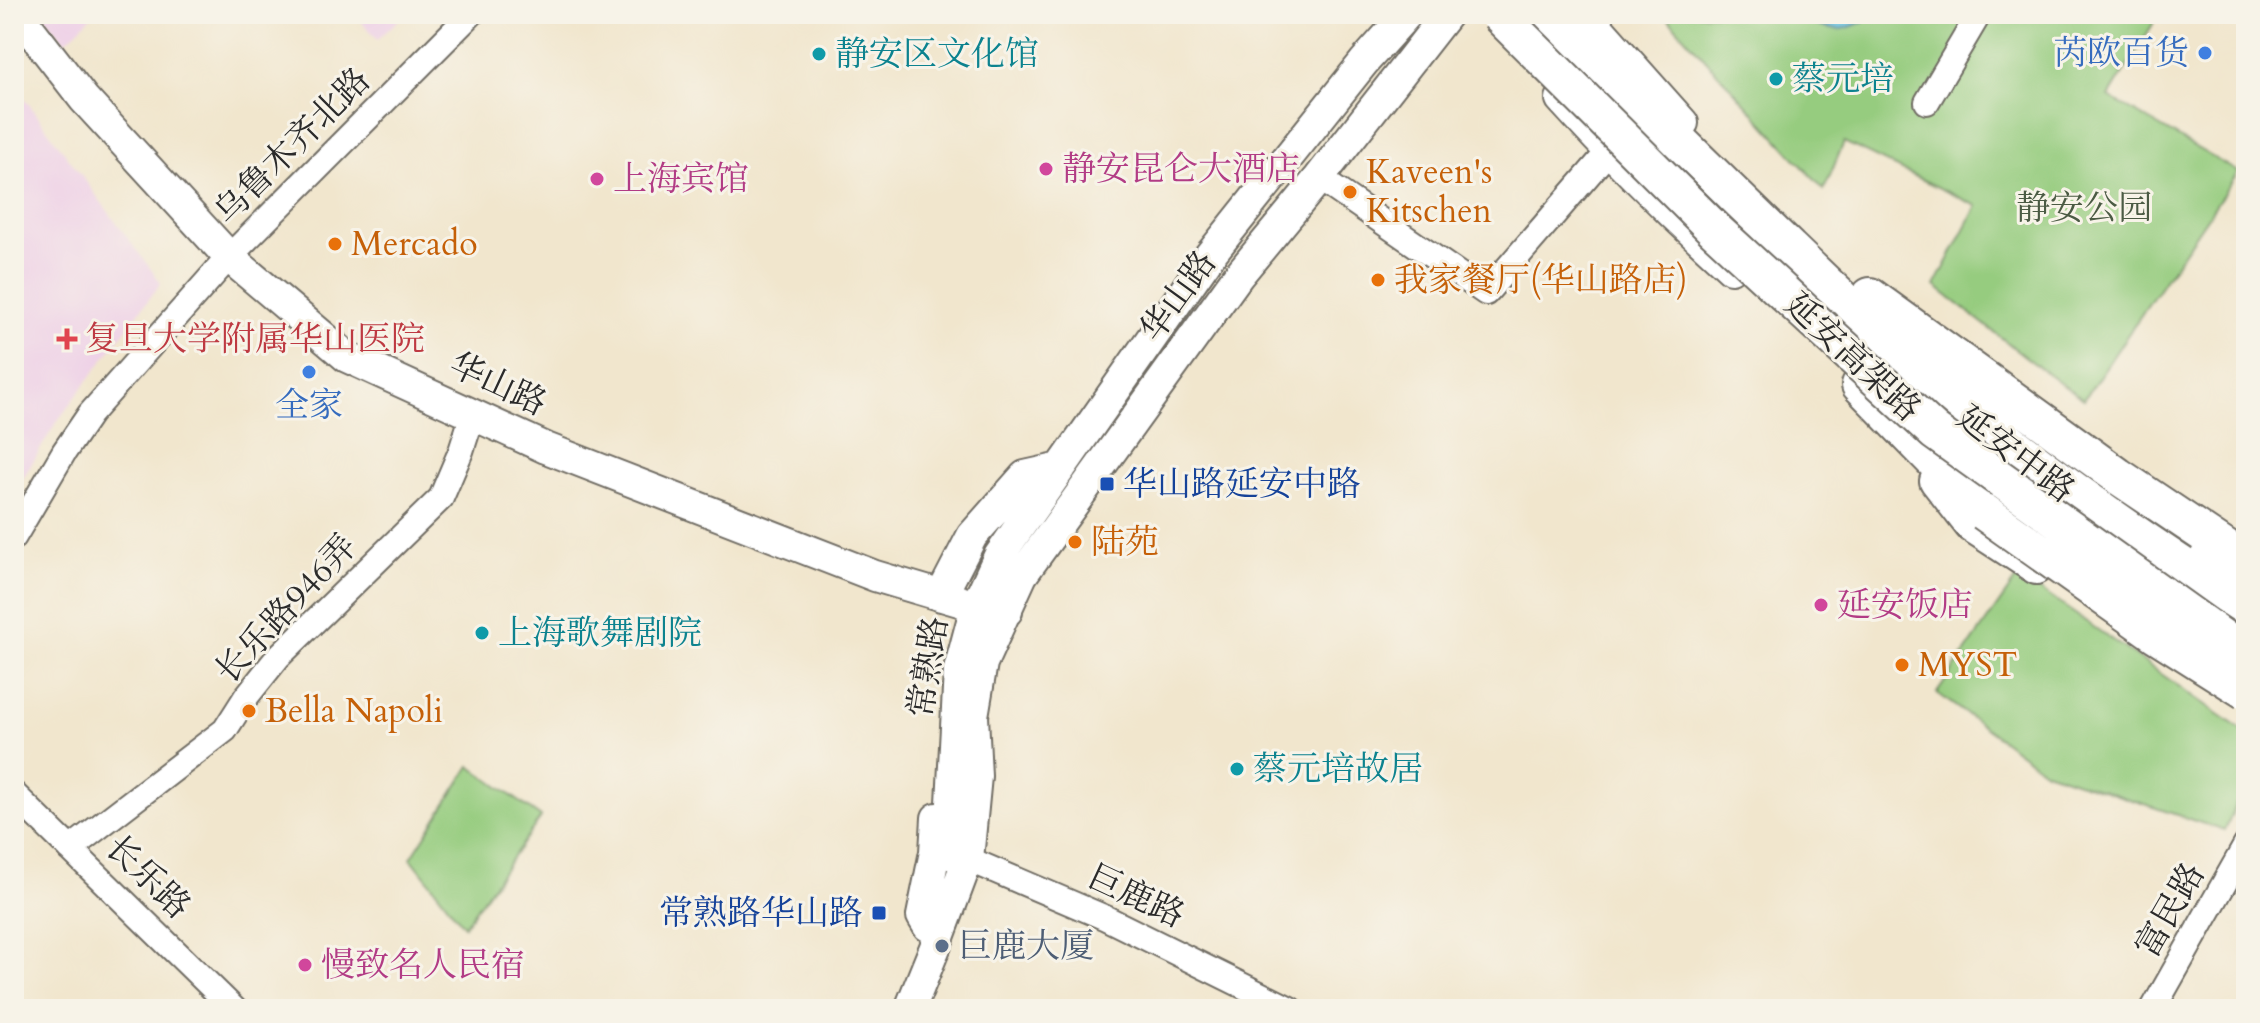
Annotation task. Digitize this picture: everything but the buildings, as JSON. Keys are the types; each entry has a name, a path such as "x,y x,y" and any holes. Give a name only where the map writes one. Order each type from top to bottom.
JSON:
{"highway":[{"name":"延安高架路","path":"1498,14 1714,229 1935,432 2246,653"},
{"name":"延安高架路","path":"1551,14 1835,292 1958,401 2050,472 2246,607"},
{"path":"1870,296 2118,476 2246,562"},
{"path":"1860,385 1984,512 2156,634 2246,691"}],"main road":[{"name":"华山路","path":"18,14 84,99 229,257 347,357 546,448 875,576 976,606 1007,611 1022,575 1238,276 1447,14"},
{"name":"华山路","path":"976,606 999,556 1210,255 1364,62 1407,14"},
{"name":"延安中路","path":"1485,14 1608,152 1659,204 1860,385 2044,523 2246,664"},
{"name":"延安中路","path":"1586,14 1706,149 1824,264 1870,296 1980,391 2106,486 2246,583"},
{"path":"1870,296 1939,329 2037,412 2146,483 2246,555"},
{"path":"1860,385 1970,526 2246,701"},
{"path":"941,596 972,536 1025,476 1061,468"},
{"name":"常熟路","path":"893,1009 958,858 959,670 976,606"},
{"name":"常熟路","path":"928,926 922,916 935,852 946,672 959,619 976,606"},
{"name":"常熟路","path":"910,1009 936,945 976,776 973,716 982,663 1007,611"}],"street":[{"name":"乌鲁木齐北路","path":"14,537 90,414 229,257 471,14"},
{"path":"1927,102 1979,14"},
{"path":"1319,178 1486,293 1608,152"},
{"name":"长乐路946弄","path":"70,849 225,730 278,657 441,498 473,414"},
{"name":"长乐路","path":"14,794 234,1009"},
{"name":"富民路","path":"2153,1009 2246,845"},
{"name":"巨鹿路","path":"958,858 1106,918 1290,1009"}],"shaded area":[{"path":"43,14 94,14 65,42"},
{"path":"354,14 405,14 378,39"},
{"name":"复旦大学附属华山医院","path":"14,84 161,283 56,423 14,493"}],"green space":[{"name":"静安公园","path":"1664,14 2159,14 2109,97 2238,172 2084,399 1935,286 1977,206 1844,142 1824,190"},
{"path":"2019,575 2246,733 2246,780 2225,831 2045,771 1937,693"},
{"path":"470,766 541,817 464,926 411,858"}],"water":[{"path":"1804,14 1879,14 1852,26 1829,29 1808,22"}],"place":[{"name":"芮欧百货","path":"2205,53"},
{"name":"静安区文化馆","path":"819,54"},
{"name":"蔡元培","path":"1776,79"},
{"name":"静安昆仑大酒店","path":"1046,169"},
{"name":"上海宾馆","path":"597,179"},
{"name":"Kaveen's Kitschen","path":"1350,192"},
{"name":"Mercado","path":"335,244"},
{"name":"我家餐厅(华山路店)","path":"1378,280"},
{"name":"复旦大学附属华山医院","path":"67,339"},
{"name":"全家","path":"309,372"},
{"name":"华山路延安中路","path":"1107,484"},
{"name":"陆苑","path":"1075,542"},
{"name":"延安饭店","path":"1821,605"},
{"name":"上海歌舞剧院","path":"482,633"},
{"name":"MYST","path":"1902,665"},
{"name":"Bella Napoli","path":"249,711"},
{"name":"蔡元培故居","path":"1237,769"},
{"name":"常熟路华山路","path":"879,913"},
{"name":"巨鹿大厦","path":"942,946"},
{"name":"慢致名人民宿","path":"305,965"}]}
